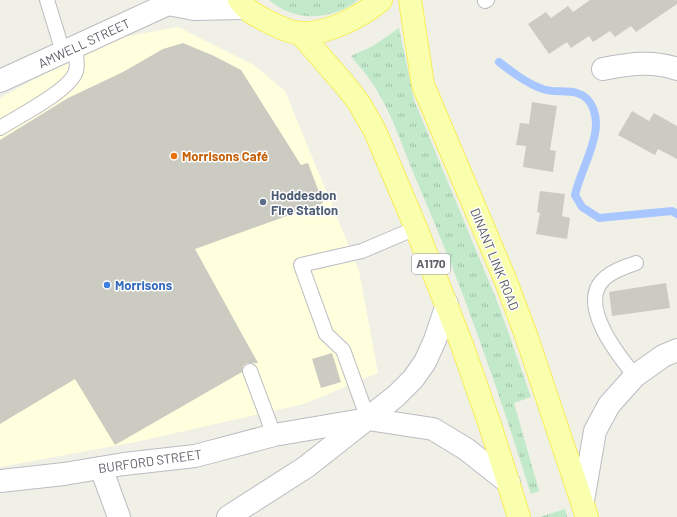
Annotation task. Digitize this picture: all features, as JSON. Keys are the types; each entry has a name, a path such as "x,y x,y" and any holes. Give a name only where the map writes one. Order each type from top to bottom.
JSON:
{"main road":[{"path":"242,4 278,27 300,33 324,30 350,21 370,9 381,0"},
{"name":"DINANT LINK ROAD","path":"410,0 423,85 510,293 585,509"},
{"name":"A1170","path":"300,33 346,85 375,130 447,304 509,483 519,517"}],"street":[{"name":"AMWELL STREET","path":"0,81 169,2 194,10 242,4"},
{"path":"603,69 626,64 646,63 677,69"},
{"path":"228,517 306,467 368,419 407,385 425,362 435,340 447,304"},
{"path":"585,509 596,431 609,405 635,376 663,356 677,350"},
{"name":"BURFORD STREET","path":"0,481 195,456 274,435 368,419 433,429 466,449 509,483"},
{"path":"101,468 119,517"}],"lane":[{"path":"0,128 58,92 71,81 76,71 69,50 47,0"},
{"path":"368,419 343,350 326,334 301,265 362,251 416,228"},
{"path":"635,376 606,336 597,312 596,293 604,279 617,269 636,263"},
{"path":"250,371 274,435"}],"shaded area":[{"path":"178,27 254,65 285,91 359,271 378,373 304,404 136,442 0,467 0,98 107,40"}],"green space":[{"path":"269,0 358,0 337,12 313,16 290,12"},
{"path":"399,28 414,100 499,306 531,397 514,403 539,491 531,494 506,415 450,260 390,115 376,89 351,56 373,46"},
{"path":"565,509 567,517 540,517"}],"building":[{"path":"590,0 677,0 677,4 636,32 631,26 615,37 610,31 593,42 589,36 571,48 567,42 549,54 528,24 546,12 551,18 568,6 573,12"},
{"name":"Morrisons","path":"183,43 214,56 241,70 301,165 308,163 323,203 195,249 258,363 247,363 243,366 242,372 115,445 75,379 0,424 0,140 68,98 123,72 163,49"},
{"path":"532,102 557,106 550,150 556,151 553,172 523,167 526,146 516,145 520,123 529,124"},
{"path":"632,111 649,121 654,113 677,126 677,159 658,149 655,155 618,135"},
{"path":"540,191 565,194 562,216 570,218 567,239 536,234 540,213 537,212"},
{"path":"666,283 670,308 612,316 609,292"},
{"path":"332,353 341,382 321,388 312,359"}],"waterway":[{"path":"499,62 534,86 549,91 568,91 577,93 587,99 594,109 596,122 595,134 575,195 582,207 599,218 672,211 677,214"}],"place":[{"name":"Morrisons Café","path":"174,156"},
{"name":"Hoddesdon Fire Station","path":"263,202"},
{"name":"Morrisons","path":"107,285"}]}
